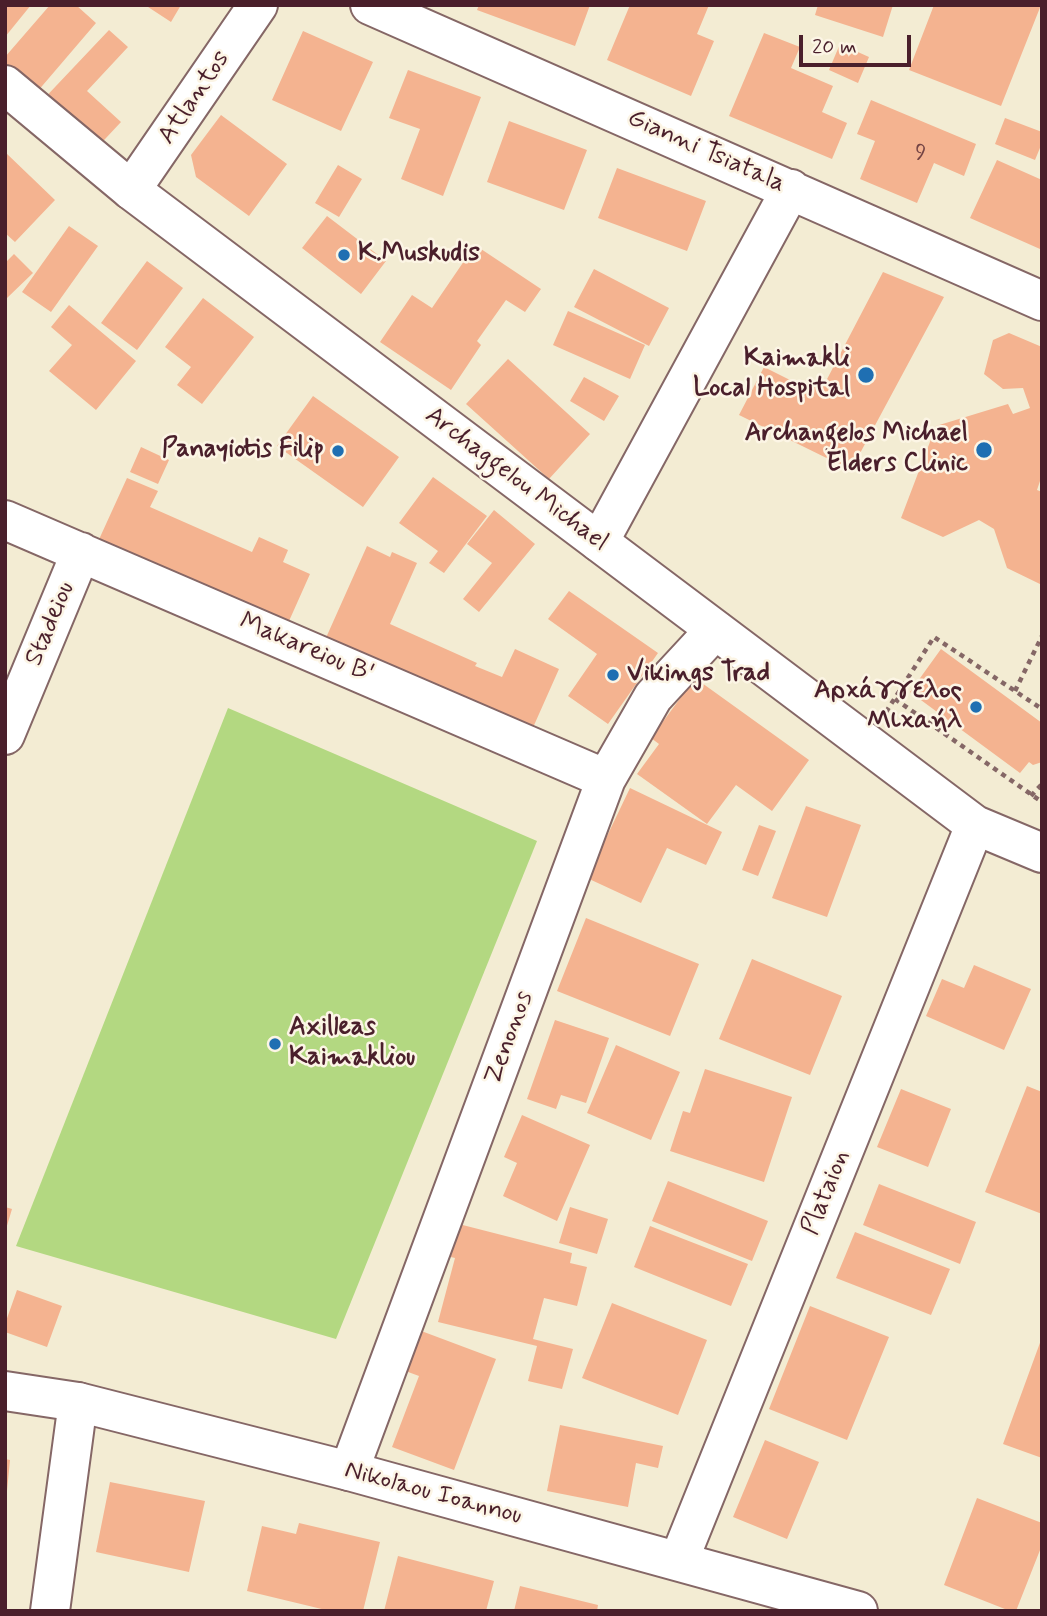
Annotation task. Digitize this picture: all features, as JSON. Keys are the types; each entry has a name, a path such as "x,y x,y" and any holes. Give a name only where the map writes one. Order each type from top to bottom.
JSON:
{"street":[{"name":"Atlantos","path":"131,190 258,5"},
{"name":"Gianni Tsiatala","path":"370,5 1042,300"},
{"name":"Archaggelou Michael","path":"5,85 131,190 975,825 1042,853"},
{"path":"599,542 791,189"},
{"name":"Makareiou B'","path":"5,520 607,779"},
{"name":"Stadeiou","path":"5,735 81,552"},
{"name":"Zenonos","path":"349,1471 607,779 653,696 715,630"},
{"name":"Plataion","path":"679,1560 975,825"},
{"name":"Nikolaou Ioannou","path":"5,1391 78,1402 349,1471 858,1611"},
{"path":"50,1611 78,1402"}],"path":[{"path":"1015,691 1042,635"},
{"path":"886,713 934,637 1042,709"},
{"path":"895,699 1042,803"},
{"path":"1031,796 1042,784"}],"green space":[{"name":"Axilleas Kaimakliou","path":"228,708 537,841 336,1339 16,1246"}],"building":[{"path":"5,5 31,5 5,37"},
{"path":"50,5 76,5 96,23 31,99 5,77 5,57"},
{"path":"145,5 181,5 171,22"},
{"path":"479,5 590,5 575,46 477,10"},
{"path":"630,5 709,5 697,34 714,41 691,96 607,60"},
{"path":"818,5 893,5 883,37 815,15"},
{"path":"934,5 1041,5 1001,106 909,70"},
{"path":"109,30 128,47 87,91 121,122 91,154 38,105"},
{"path":"303,31 373,62 341,131 272,100"},
{"path":"764,33 800,47 791,68 833,86 822,112 847,123 832,159 729,116"},
{"path":"840,44 869,57 858,83 829,70"},
{"path":"408,70 481,97 443,196 401,179 420,129 389,118"},
{"path":"871,100 976,144 964,176 934,163 917,203 860,179 875,141 857,134"},
{"path":"221,115 287,164 249,216 196,177 191,155"},
{"path":"1005,118 1042,132 1042,143 1035,160 995,144"},
{"path":"509,121 587,150 564,210 487,182"},
{"path":"5,152 55,200 15,242 5,233"},
{"path":"997,160 1042,180 1040,249 970,218"},
{"path":"338,165 362,179 339,217 315,203"},
{"path":"617,168 706,201 687,251 598,218"},
{"name":"K.Muskudis","path":"327,216 386,261 361,294 302,248"},
{"path":"69,226 98,246 51,312 22,292"},
{"path":"475,245 541,289 525,312 506,300 477,341 481,345 451,390 380,342 412,295 432,308"},
{"path":"14,254 33,273 7,298 5,263"},
{"path":"147,261 183,288 137,350 101,323"},
{"path":"594,269 669,308 649,346 574,307"},
{"name":"Kaimakli Local Hospital","path":"883,272 944,297 851,470 739,415 764,367 806,388 825,383"},
{"path":"203,298 254,337 202,404 177,385 191,367 165,347"},
{"path":"69,305 136,361 96,410 49,371 72,345 51,327"},
{"path":"568,311 645,345 630,379 553,345"},
{"name":"Archangelos Michael Elders Clinic","path":"1009,333 1042,347 1042,475 1037,490 1042,492 1042,585 1007,568 994,529 979,520 943,537 901,518 936,426 1008,404 1013,414 1030,408 1023,388 1003,389 984,374 993,340"},
{"path":"508,359 590,434 549,479 466,404"},
{"path":"584,377 619,396 604,421 570,401"},
{"name":"Panayiotis Filip","path":"313,396 399,457 363,507 277,446"},
{"path":"141,447 169,460 158,484 130,472"},
{"path":"433,477 487,516 444,573 429,563 438,551 399,523"},
{"path":"127,478 158,491 150,507 252,552 259,537 288,550 283,562 310,574 285,630 96,546"},
{"path":"494,510 535,544 479,612 463,599 492,563 467,544"},
{"path":"367,546 390,557 392,552 417,563 390,624 502,677 515,649 559,669 531,732 325,640"},
{"name":"Vikings Trad","path":"569,591 658,653 608,724 568,696 597,654 548,619"},
{"name":"Αρχάγγελος Μιχαήλ","path":"941,649 1042,723 1042,762 1033,765 1029,762 1020,773 910,692"},
{"path":"695,678 809,760 772,811 736,785 707,824 637,774 659,744 651,738"},
{"path":"630,788 722,832 706,865 667,848 641,903 587,878"},
{"path":"806,806 861,825 827,917 772,898"},
{"path":"759,825 776,831 758,876 742,870"},
{"path":"586,918 699,964 670,1036 557,991"},
{"path":"752,959 842,996 810,1075 719,1039"},
{"path":"974,965 1031,989 1004,1050 926,1016 942,979 964,988"},
{"path":"555,1020 609,1038 586,1103 561,1095 556,1109 527,1099"},
{"path":"616,1045 680,1072 651,1140 587,1113"},
{"path":"705,1069 792,1097 764,1182 670,1151 683,1111 690,1113"},
{"path":"1027,1086 1042,1092 1042,1214 985,1192"},
{"path":"901,1089 951,1109 928,1167 877,1147"},
{"path":"522,1115 590,1145 557,1221 503,1196 517,1163 504,1157"},
{"path":"668,1181 768,1221 752,1261 652,1221"},
{"path":"879,1184 976,1222 960,1264 863,1225"},
{"path":"5,1207 12,1209 6,1229 5,1229"},
{"path":"570,1207 608,1219 597,1254 559,1243"},
{"path":"447,1221 572,1253 570,1263 587,1267 577,1306 544,1298 533,1339 573,1349 562,1389 528,1381 537,1346 438,1322 455,1258 438,1254"},
{"path":"650,1226 748,1264 731,1306 634,1267"},
{"path":"855,1232 950,1269 931,1315 836,1278"},
{"path":"17,1290 62,1306 47,1347 5,1332 5,1324"},
{"path":"612,1303 707,1340 678,1415 582,1378"},
{"path":"810,1306 889,1337 847,1440 769,1409"},
{"path":"416,1329 496,1359 454,1470 392,1447 419,1376 400,1369"},
{"path":"1042,1340 1042,1458 1003,1444"},
{"path":"560,1425 663,1446 658,1468 636,1463 628,1507 547,1491"},
{"path":"765,1440 819,1462 787,1539 733,1517"},
{"path":"5,1459 10,1460 7,1491 5,1491"},
{"path":"110,1482 205,1501 189,1572 96,1552"},
{"path":"977,1498 1042,1523 1042,1545 1016,1611 944,1585"},
{"path":"299,1523 380,1542 363,1611 330,1611 247,1591 262,1526 296,1534"},
{"path":"398,1556 494,1581 486,1611 384,1611"},
{"path":"520,1586 598,1605 597,1611 514,1611"}],"place":[{"name":"K.Muskudis","path":"344,255"},
{"name":"Kaimakli Local Hospital","path":"866,375"},
{"name":"Archangelos Michael Elders Clinic","path":"984,450"},
{"name":"Panayiotis Filip","path":"338,451"},
{"name":"Vikings Trad","path":"613,675"},
{"name":"Αρχάγγελος Μιχαήλ","path":"976,707"},
{"name":"Axilleas Kaimakliou","path":"275,1044"}]}
